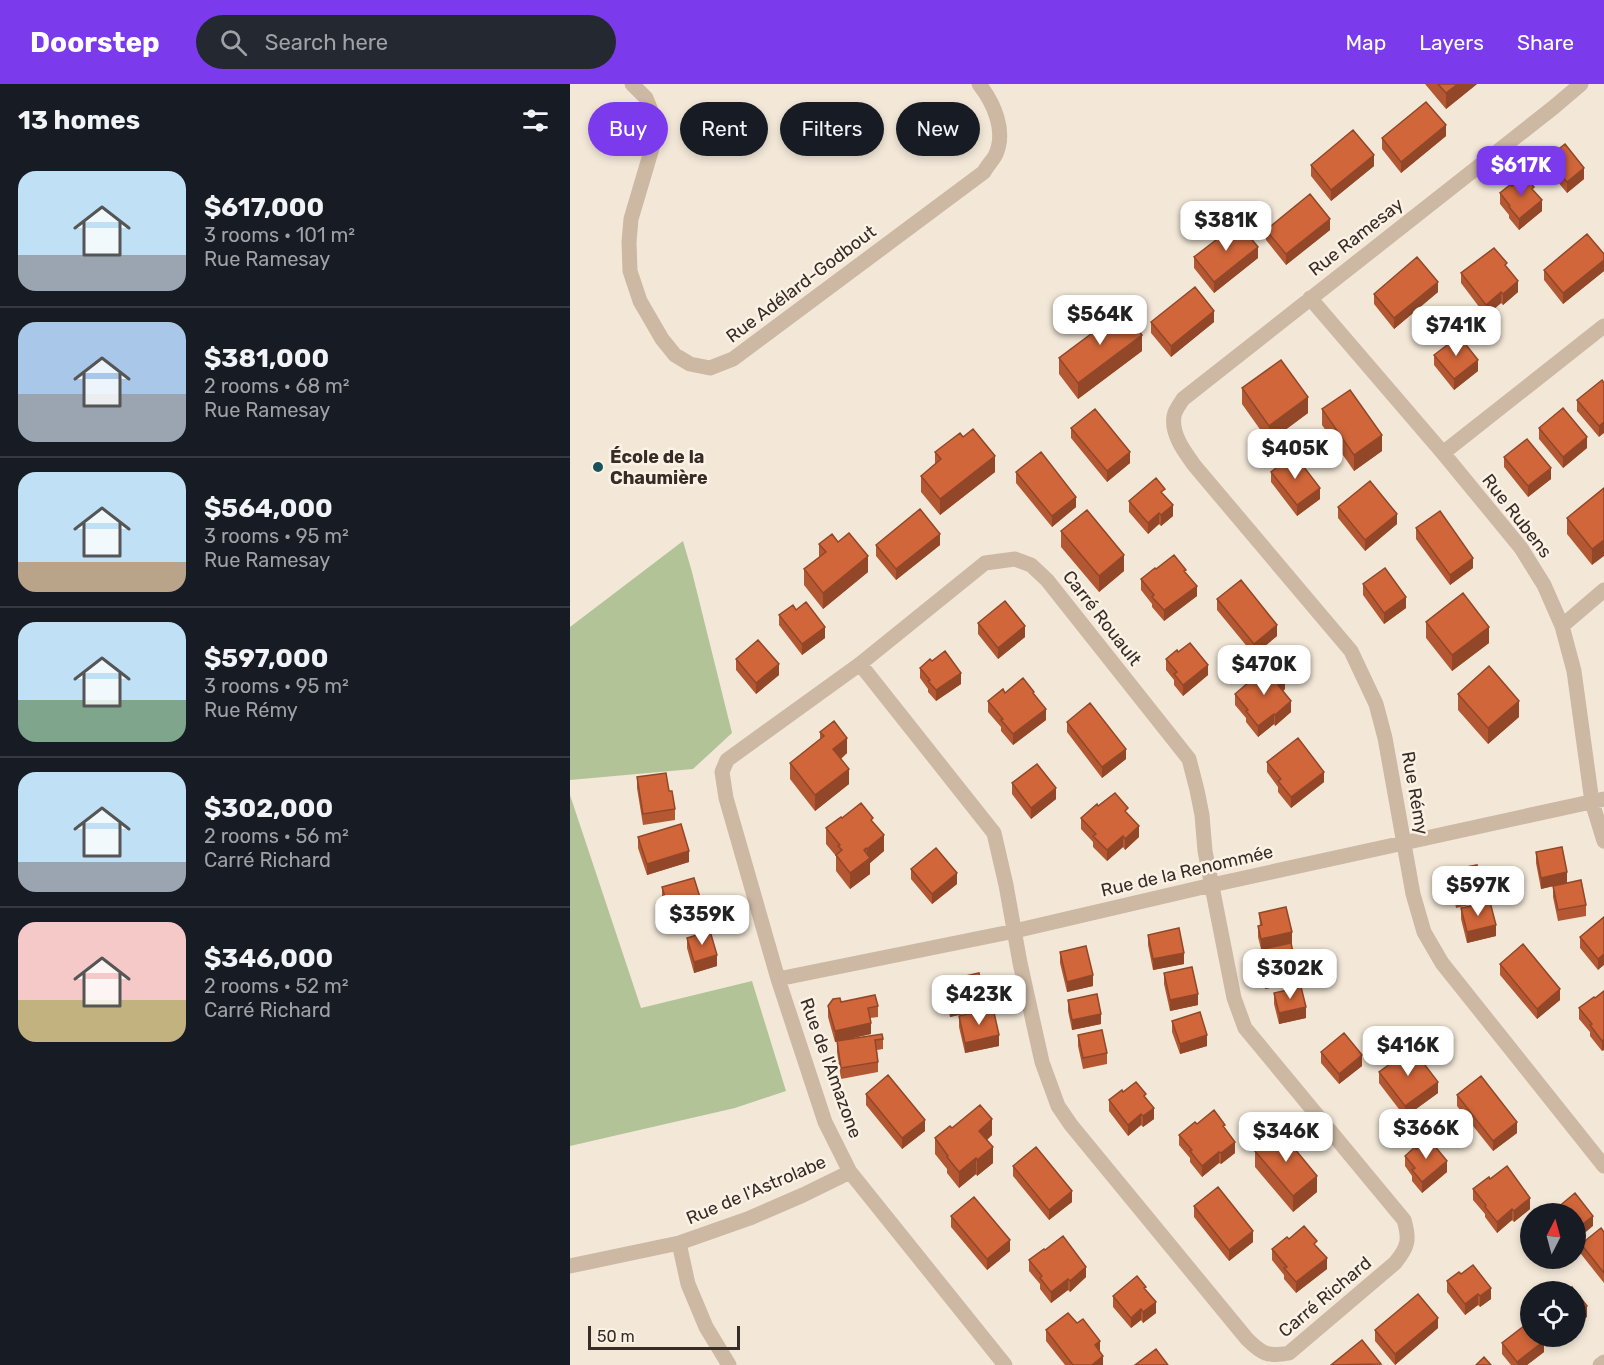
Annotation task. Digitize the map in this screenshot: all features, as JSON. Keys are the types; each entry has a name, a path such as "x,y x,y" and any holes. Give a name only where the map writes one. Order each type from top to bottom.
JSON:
{"street":[{"name":"Rue Adélard-Godbout","path":"632,84 645,98 654,118 655,138 631,219 630,271 640,301 662,339 675,355 690,364 710,368 733,359 984,172 996,154 1000,135 997,117 989,97 979,84"},
{"name":"Rue Ramesay","path":"1175,432 1174,415 1183,399 1581,84"},
{"name":"Rue Rubens","path":"1310,298 1521,548 1544,585 1562,626 1574,671 1604,841"},
{"path":"1443,453 1604,326"},
{"name":"Rue Rémy","path":"1175,432 1184,452 1194,465 1351,651 1376,704 1385,738 1413,894 1424,932 1442,963 1604,1166"},
{"name":"Carré Rouault","path":"722,772 727,759 860,664 985,563 1015,559 1031,565 1047,580 1189,759 1202,815 1205,850 1212,885"},
{"path":"1562,626 1604,590"},
{"path":"860,664 994,833 1015,931"},
{"name":"Rue de l'Amazone","path":"722,772 726,798 778,979 825,1122 850,1172 1005,1365"},
{"name":"Rue de la Renommée","path":"778,979 1015,931 1212,885 1598,801"},
{"name":"Carré Richard","path":"1015,931 1042,1062 1058,1106 1071,1125 1247,1339 1259,1351 1275,1356 1289,1353 1395,1263 1408,1244 1408,1233 1404,1220 1245,1028 1234,998 1212,885"},
{"name":"Rue de l'Astrolabe","path":"570,1266 679,1243 750,1218 850,1172"},
{"path":"679,1243 688,1284 706,1327 729,1365"},
{"path":"1600,1365 1604,1362"}],"green space":[{"path":"683,541 732,733 693,769 570,780 570,627"},
{"path":"570,795 641,1008 752,981 786,1091 735,1108 570,1146"}],"building":[{"path":"1438,84 1458,84 1446,93"},
{"path":"1426,102 1446,125 1401,162 1382,138"},
{"path":"1353,130 1374,155 1331,190 1311,165"},
{"path":"1565,144 1584,168 1567,182 1547,158"},
{"path":"1524,176 1542,200 1519,219 1500,193"},
{"path":"1310,194 1330,219 1286,254 1266,230"},
{"path":"1238,223 1258,247 1214,282 1194,257"},
{"path":"1587,234 1604,254 1604,260 1563,293 1544,270"},
{"path":"1494,248 1518,281 1486,305 1461,273"},
{"path":"1417,257 1438,282 1394,318 1374,294"},
{"path":"1195,287 1214,311 1171,346 1151,322"},
{"path":"1123,310 1142,335 1078,383 1059,358"},
{"path":"1459,336 1478,360 1454,379 1434,355"},
{"path":"1281,360 1308,397 1269,426 1242,388"},
{"path":"1602,380 1604,383 1604,422 1599,426 1577,400"},
{"path":"1350,390 1382,435 1354,455 1322,409"},
{"path":"1563,408 1587,437 1563,457 1539,428"},
{"path":"1095,409 1130,452 1107,471 1071,428"},
{"path":"973,429 995,456 940,499 921,476 941,459 935,452 960,433 963,437"},
{"path":"1527,439 1551,468 1528,486 1504,457"},
{"path":"1041,452 1076,497 1052,516 1016,472"},
{"path":"1294,454 1320,488 1297,505 1271,472"},
{"path":"1156,478 1165,489 1161,492 1173,505 1148,523 1129,501"},
{"path":"1370,481 1397,514 1365,540 1338,507"},
{"path":"1604,488 1604,540 1592,549 1567,518"},
{"path":"920,509 940,534 896,569 876,545"},
{"path":"1087,510 1124,555 1099,576 1061,531"},
{"path":"1440,511 1473,558 1450,575 1416,528"},
{"path":"849,533 868,556 823,593 804,569 826,552 819,544 832,534 838,542"},
{"path":"1174,555 1197,586 1164,610 1152,597 1154,595 1141,579"},
{"path":"1385,568 1406,597 1384,613 1363,584"},
{"path":"1241,580 1277,625 1254,644 1217,599"},
{"path":"1463,593 1489,627 1452,655 1426,622"},
{"path":"1005,601 1025,626 998,648 978,623"},
{"path":"806,602 825,627 802,644 779,615 793,605 796,610"},
{"path":"758,640 779,664 756,683 736,659"},
{"path":"1190,643 1208,665 1183,685 1174,674 1177,672 1166,659"},
{"path":"945,651 961,673 936,690 920,668 930,659 932,661"},
{"path":"1273,664 1285,679 1278,685 1291,701 1258,726 1235,694"},
{"path":"1489,666 1519,701 1488,728 1458,694"},
{"path":"1023,678 1046,709 1013,734 988,701 1003,689 1005,693"},
{"path":"1090,703 1126,749 1102,767 1067,722"},
{"path":"834,721 847,738 833,749 849,769 815,795 790,763 824,736 820,732"},
{"path":"1298,738 1324,772 1291,797 1278,781 1281,779 1267,762"},
{"path":"1037,764 1056,788 1031,808 1012,783"},
{"path":"666,773 675,809 643,814 637,777"},
{"path":"1115,793 1128,808 1125,811 1139,826 1125,839 1123,836 1107,850 1093,836 1096,834 1081,818 1097,804 1098,806"},
{"path":"861,803 873,818 871,820 884,835 864,850 870,858 850,873 836,855 842,850 838,846 840,845 826,828"},
{"path":"681,824 689,851 647,864 638,837"},
{"path":"1562,847 1567,872 1541,878 1536,852"},
{"path":"936,848 957,873 932,894 911,869"},
{"path":"1477,865 1482,892 1456,897 1451,870"},
{"path":"694,878 704,910 672,920 662,887"},
{"path":"1581,880 1586,905 1558,910 1553,886"},
{"path":"1490,902 1496,925 1467,932 1461,908"},
{"path":"1286,907 1292,932 1261,939 1258,926 1262,925 1259,913"},
{"path":"1604,917 1604,954 1598,959 1580,937"},
{"path":"1179,928 1184,953 1153,959 1148,935"},
{"path":"710,931 717,955 694,962 687,938"},
{"path":"1291,943 1297,971 1265,978 1259,950"},
{"path":"1523,944 1560,989 1537,1009 1500,964"},
{"path":"1086,946 1093,975 1067,982 1060,952"},
{"path":"1192,967 1198,994 1170,1000 1164,973"},
{"path":"979,973 984,998 950,1006 944,981"},
{"path":"1301,987 1306,1007 1279,1013 1274,993"},
{"path":"1604,991 1604,1039 1602,1041 1579,1008"},
{"path":"1097,994 1101,1014 1072,1020 1068,1000"},
{"path":"875,995 878,1006 868,1008 871,1023 835,1031 828,1006 833,999 840,998 841,1002"},
{"path":"993,1008 999,1035 965,1043 959,1016"},
{"path":"1200,1012 1207,1035 1180,1044 1172,1021"},
{"path":"1102,1030 1107,1053 1083,1058 1078,1035"},
{"path":"1344,1033 1362,1055 1339,1074 1321,1052"},
{"path":"882,1034 883,1039 875,1040 878,1062 841,1068 837,1041"},
{"path":"1412,1048 1438,1082 1405,1106 1379,1072"},
{"path":"888,1075 925,1120 902,1138 866,1094"},
{"path":"1481,1076 1517,1122 1493,1141 1457,1095"},
{"path":"1136,1082 1154,1108 1143,1116 1141,1114 1128,1125 1109,1100"},
{"path":"980,1105 992,1119 979,1131 993,1147 959,1172 935,1138 950,1126 952,1128"},
{"path":"1214,1110 1235,1142 1202,1166 1179,1135"},
{"path":"1280,1131 1317,1176 1293,1196 1255,1151"},
{"path":"1429,1139 1447,1161 1422,1182 1412,1170 1415,1168 1405,1156"},
{"path":"1036,1147 1072,1191 1049,1210 1013,1166"},
{"path":"1507,1166 1530,1198 1520,1203 1520,1206 1514,1211 1512,1209 1497,1222 1473,1189 1489,1177 1490,1179"},
{"path":"1218,1187 1253,1231 1229,1250 1194,1206"},
{"path":"1575,1193 1583,1203 1563,1203"},
{"path":"974,1197 1010,1240 987,1259 951,1216"},
{"path":"1586,1207 1593,1216 1586,1221"},
{"path":"1304,1226 1317,1241 1314,1244 1327,1258 1296,1282 1272,1249 1287,1237 1289,1239"},
{"path":"1601,1228 1604,1232 1604,1273 1586,1250 1586,1240"},
{"path":"1063,1236 1086,1267 1070,1281 1068,1279 1051,1292 1029,1260"},
{"path":"1473,1265 1491,1288 1465,1304 1447,1281"},
{"path":"1137,1276 1156,1302 1143,1312 1141,1309 1131,1318 1113,1296"},
{"path":"1418,1294 1438,1318 1395,1354 1375,1330"},
{"path":"1068,1313 1077,1323 1083,1319 1100,1341 1095,1345 1103,1356 1092,1365 1073,1365 1046,1330"},
{"path":"1520,1329 1520,1347 1536,1347 1517,1362 1502,1343"},
{"path":"1362,1340 1381,1364 1331,1365"},
{"path":"1156,1349 1168,1365 1135,1365"},
{"path":"1484,1357 1491,1365 1476,1365"}],"place":[{"name":"École de la Chaumière","path":"598,467"}]}
